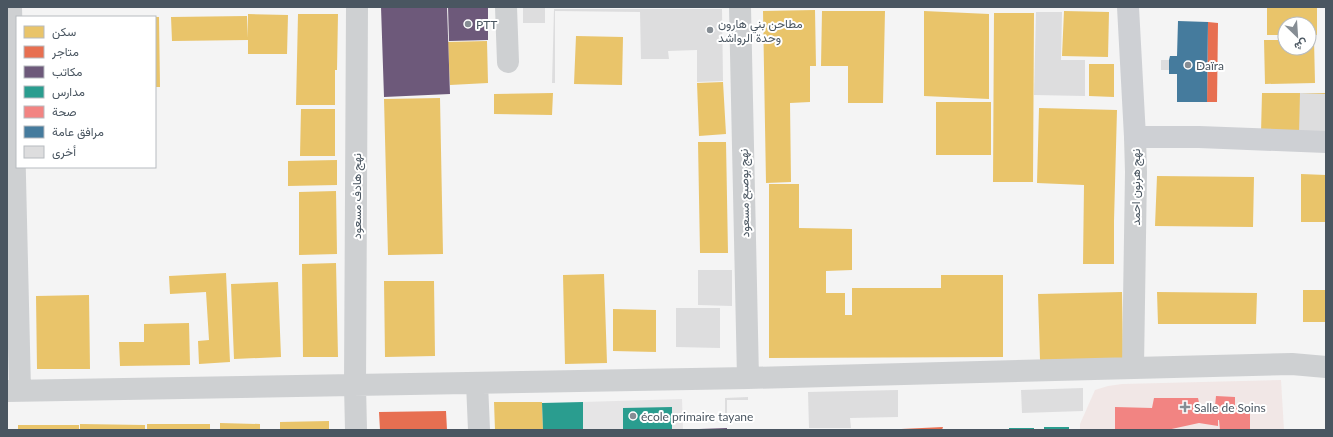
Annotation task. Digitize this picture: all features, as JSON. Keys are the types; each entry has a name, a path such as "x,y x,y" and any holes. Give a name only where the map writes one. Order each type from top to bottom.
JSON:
{"main road":[{"name":"نهج هرنون احمد","path":"1128,7 1134,137"},
{"path":"1134,137 1199,137 1326,142"}],"street":[{"path":"11,7 13,390 748,378 1292,364 1326,367"},
{"name":"نهج هادف مسعود","path":"356,430 357,7"},
{"path":"506,7 508,62"},
{"name":"نهج بوصبع مسعود","path":"740,7 748,378"},
{"name":"نهج هرنون احمد","path":"1133,367 1136,172 1134,137"},
{"path":"477,383 479,430"}],"shaded area":[{"name":"Salle de Soins","path":"1281,380 1284,430 1080,430 1080,424 1095,390 1108,386 1122,384"},
{"name":"école primaire tayane","path":"682,399 683,430 583,430 583,402"}],"building: سكن":[{"path":"1267,7 1317,7 1317,16 1277,16 1277,35 1267,35"},
{"path":"815,10 816,66 810,66 810,102 790,103 791,182 766,183 763,11"},
{"path":"822,11 885,11 883,103 848,103 848,66 821,66"},
{"path":"924,11 989,14 989,99 924,96"},
{"path":"1064,11 1109,12 1108,57 1062,56"},
{"path":"994,13 1034,13 1033,182 993,182"},
{"path":"248,14 288,15 287,54 248,54 248,40 172,41 171,17 247,16 248,38"},
{"path":"298,14 338,14 335,105 296,105"},
{"path":"156,17 159,17 160,87 156,87"},
{"path":"576,36 623,37 622,85 574,84"},
{"path":"1264,40 1277,40 1277,56 1314,56 1315,83 1265,84"},
{"path":"487,41 488,83 450,85 448,42"},
{"path":"1089,64 1114,64 1114,97 1089,96"},
{"path":"723,82 726,134 699,136 697,83"},
{"path":"553,93 552,115 494,114 494,94"},
{"path":"1262,93 1326,93 1326,133 1261,133"},
{"path":"440,98 443,254 388,255 384,99"},
{"path":"936,102 991,102 991,155 936,155"},
{"path":"1039,108 1117,110 1114,264 1083,264 1084,185 1037,183"},
{"path":"301,109 335,109 335,156 300,156"},
{"path":"698,142 726,142 728,253 700,253"},
{"path":"337,160 337,185 288,186 288,161"},
{"path":"1301,174 1326,175 1326,222 1301,222"},
{"path":"1157,176 1254,177 1253,227 1155,226"},
{"path":"769,184 799,184 799,228 852,229 852,270 826,271 826,293 845,293 845,315 852,315 852,288 941,288 941,275 1003,275 1003,357 769,358"},
{"path":"336,191 337,254 299,255 299,192"},
{"path":"336,263 338,357 303,357 302,264"},
{"path":"226,273 230,362 199,364 198,341 209,340 206,292 170,294 169,276"},
{"path":"604,274 607,363 565,364 563,275"},
{"path":"384,281 434,281 435,356 385,357"},
{"path":"278,282 281,357 234,359 231,284"},
{"path":"1303,290 1326,290 1326,322 1303,322"},
{"path":"1122,292 1123,359 1040,360 1038,294"},
{"path":"1157,292 1257,293 1256,324 1158,324"},
{"path":"89,295 90,369 37,369 36,296"},
{"path":"613,309 656,310 656,352 613,351"},
{"path":"189,323 190,365 120,366 119,342 144,342 144,324"},
{"path":"494,402 542,402 543,430 495,430"},
{"path":"329,421 329,430 280,430 280,422"},
{"path":"220,423 260,424 260,430 220,430"},
{"path":"80,424 145,425 145,430 80,430"},
{"path":"147,424 210,424 210,430 147,430"},
{"path":"18,425 79,425 79,430 18,430"}],"building: متاجر":[{"path":"1208,22 1218,23 1217,102 1207,102"},
{"path":"446,411 447,430 380,430 379,412"},
{"path":"943,427 942,430 901,430 901,429"}],"building: مكاتب":[{"path":"381,7 447,7 450,94 384,97"},
{"name":"PTT","path":"448,7 488,7 488,40 449,41"},
{"path":"727,428 727,430 699,430 699,429"}],"building: مدارس":[{"path":"583,402 583,430 543,430 542,403"},
{"path":"672,407 672,430 623,430 623,408"},
{"path":"1044,427 1069,427 1069,430 1044,430"},
{"path":"1009,428 1034,428 1034,430 1009,430"}],"building: صحة":[{"name":"Salle de Soins","path":"1216,396 1235,397 1235,406 1250,406 1250,430 1220,430 1218,420 1218,426 1199,423 1167,430 1115,430 1115,407 1152,408 1154,398 1198,398 1200,407 1215,406"}],"building: مرافق عامة":[{"name":"Daïra","path":"1178,21 1208,22 1207,102 1177,102 1177,74 1169,74 1169,60 1170,56 1177,56"}],"building: أخرى":[{"path":"523,7 545,7 545,23 523,23"},
{"path":"554,9 722,9 723,81 697,82 697,50 668,51 669,59 641,59 640,12 555,11 555,83 552,83"},
{"path":"1036,12 1062,12 1061,60 1085,60 1085,96 1034,95"},
{"path":"1161,60 1169,60 1169,70 1161,70"},
{"path":"1300,93 1326,94 1326,133 1299,133"},
{"path":"698,270 732,270 732,306 698,305"},
{"path":"676,308 720,308 720,348 676,347"},
{"path":"1083,388 1083,411 1022,413 1021,390"},
{"path":"898,390 898,417 850,418 851,428 809,428 808,392"},
{"path":"748,397 748,400 727,400 727,422 725,422 725,398"}],"place":[{"name":"PTT","path":"468,24"},
{"name":"مطاحن بني هارون وحدة الرواشد","path":"710,30"},
{"name":"Daïra","path":"1188,65"},
{"name":"Salle de Soins","path":"1185,407"},
{"name":"école primaire tayane","path":"633,416"}]}
